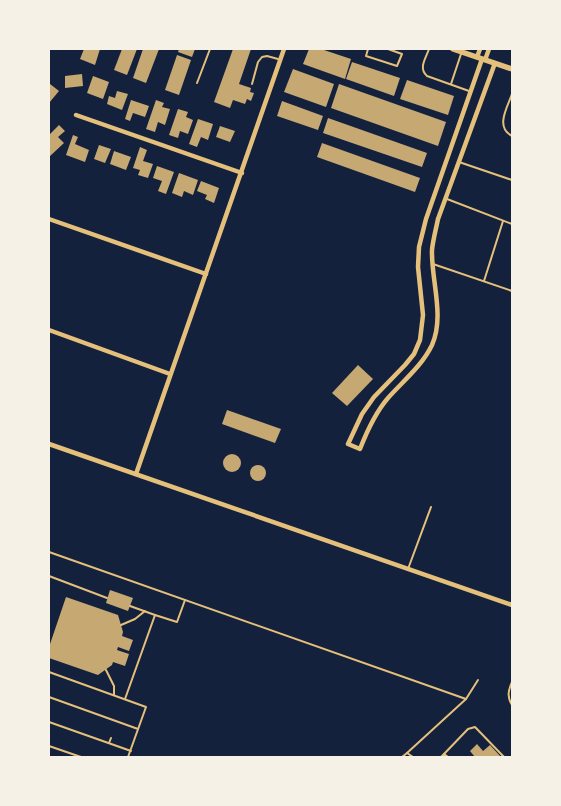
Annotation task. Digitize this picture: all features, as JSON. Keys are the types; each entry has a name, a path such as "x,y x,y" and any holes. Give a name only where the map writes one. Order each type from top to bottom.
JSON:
{"main road":[{"path":"453,49 467,51 481,59 512,69"}],"street":[{"path":"136,474 284,49"},
{"path":"480,49 481,59"},
{"path":"489,49 481,59 424,227 418,254 423,315 420,340 414,354 374,397 362,414 348,444 360,449 377,413 387,399 420,364 432,344 437,318 432,249 435,230 494,63"},
{"path":"76,115 242,173"},
{"path":"49,219 206,274"},
{"path":"424,227 435,230"},
{"path":"49,330 170,374"},
{"path":"420,340 432,344"},
{"path":"49,444 512,605"}],"lane":[{"path":"197,83 210,49"},
{"path":"368,49 366,56 397,66 403,49"},
{"path":"388,49 402,54"},
{"path":"430,49 422,68 423,72 427,76 470,91"},
{"path":"451,84 467,51"},
{"path":"252,84 258,62 262,57 266,56 281,60"},
{"path":"512,94 502,122 504,130 512,136"},
{"path":"459,162 512,180"},
{"path":"446,198 512,224"},
{"path":"484,282 503,221"},
{"path":"433,264 512,291"},
{"path":"408,569 430,507"},
{"path":"49,558 50,552 466,699"},
{"path":"49,576 107,598"},
{"path":"130,606 177,622 185,600"},
{"path":"121,625 135,619 144,611"},
{"path":"125,700 156,615"},
{"path":"106,670 114,686 114,695"},
{"path":"49,672 146,707 128,757"},
{"path":"402,757 466,699 478,680"},
{"path":"512,682 509,688 508,700 512,706"},
{"path":"49,697 139,729"},
{"path":"49,722 131,751"},
{"path":"441,757 471,727 475,727 504,757"},
{"path":"109,743 111,738"},
{"path":"49,746 81,757"},
{"path":"407,752 413,757"},
{"path":"444,754 448,757"}],"building":[{"path":"84,49 100,49 95,65 80,59"},
{"path":"122,49 137,49 127,75 114,70"},
{"path":"143,49 159,49 146,83 133,78"},
{"path":"179,49 195,49 192,57 178,52"},
{"path":"233,49 251,49 239,84 251,88 250,92 254,93 251,101 247,99 245,104 233,100 230,108 214,102"},
{"path":"309,49 321,49 351,59 345,79 303,64"},
{"path":"177,55 191,60 179,95 165,90"},
{"path":"352,62 400,78 394,96 346,79"},
{"path":"293,69 334,84 326,107 284,92"},
{"path":"82,74 83,86 65,88 65,76"},
{"path":"93,76 109,82 103,99 87,93"},
{"path":"407,80 454,96 448,115 400,99"},
{"path":"339,84 446,122 438,146 331,108"},
{"path":"49,85 59,91 49,103"},
{"path":"117,91 128,94 122,110 107,104 109,96 115,98"},
{"path":"131,100 149,106 145,117 133,113 130,121 125,119"},
{"path":"156,100 164,103 162,107 170,109 165,125 158,122 155,132 146,129"},
{"path":"282,101 323,116 318,130 277,116"},
{"path":"178,109 188,112 186,117 193,120 188,134 180,131 178,138 169,135"},
{"path":"328,118 427,153 422,167 323,133"},
{"path":"198,119 213,124 208,140 201,137 197,147 189,144"},
{"path":"59,125 65,131 58,137 64,143 49,157 49,135"},
{"path":"220,126 235,131 230,142 216,137"},
{"path":"73,135 78,137 75,144 89,150 85,162 66,155"},
{"path":"322,143 420,178 415,192 317,157"},
{"path":"99,145 111,149 105,163 94,159"},
{"path":"140,147 147,150 143,161 153,164 148,178 138,175 140,170 133,168"},
{"path":"114,151 131,157 126,170 110,164"},
{"path":"157,166 174,172 166,194 158,191 162,181 153,178"},
{"path":"179,173 198,180 193,195 184,191 182,197 172,193"},
{"path":"201,181 219,188 214,203 205,199 207,195 197,191"},
{"path":"358,365 373,379 347,406 332,393"},
{"path":"227,410 281,429 275,443 222,424"},
{"path":"232,454 238,457 241,463 238,469 232,472 226,469 223,463 226,457"},
{"path":"255,465 261,465 266,470 264,479 255,481 250,476 250,470"},
{"path":"110,590 133,598 128,611 106,603"},
{"path":"66,597 118,615 123,632 122,636 133,640 129,651 118,647 117,650 129,654 125,666 113,662 112,665 98,675 49,658 49,647"},
{"path":"477,744 483,751 490,745 501,757 475,757 470,751"}]}
